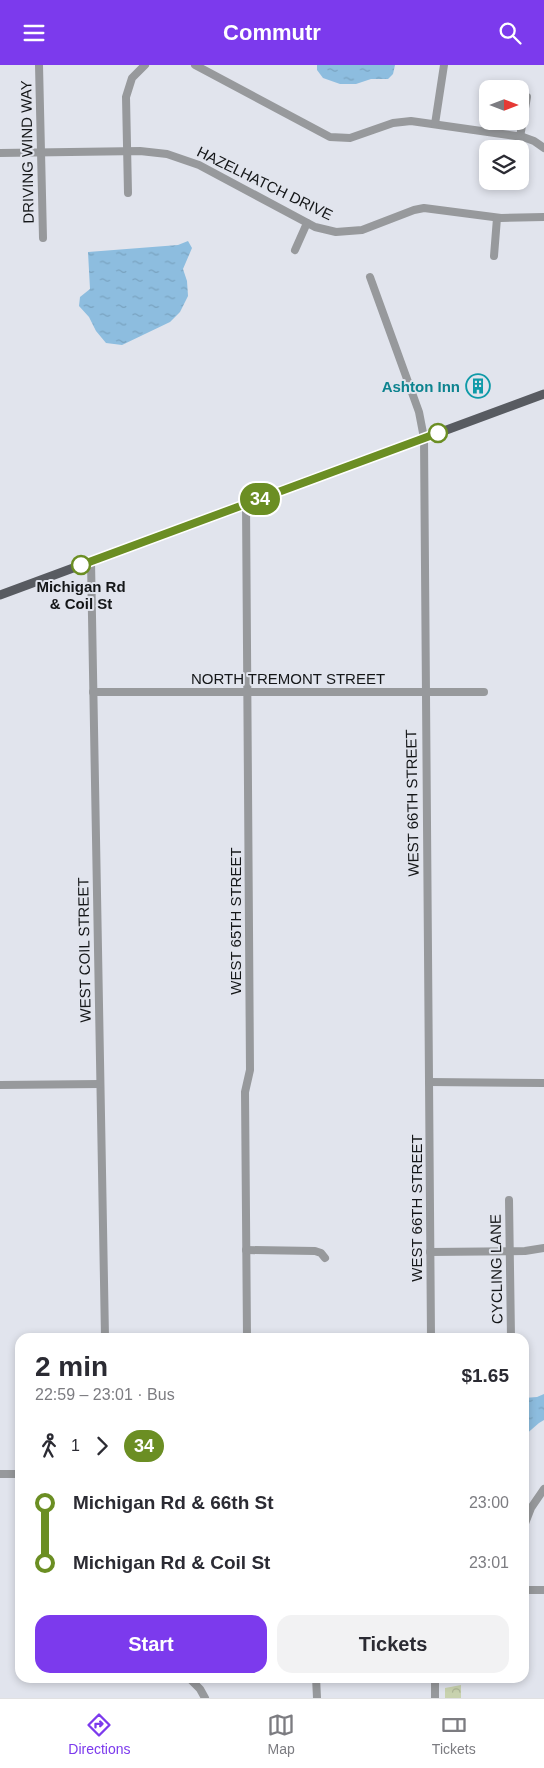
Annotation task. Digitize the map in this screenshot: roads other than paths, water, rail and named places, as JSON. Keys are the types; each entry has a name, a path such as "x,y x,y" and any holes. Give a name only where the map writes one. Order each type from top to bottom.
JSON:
{"main road":[{"path":"0,595 544,394"}],"street":[{"name":"DRIVING WIND WAY","path":"39,65 43,238"},
{"path":"128,193 127,92 132,78 145,65"},
{"path":"195,65 330,137 340,139 352,137 401,121 414,121 520,137 534,141 544,148"},
{"path":"435,124 444,65"},
{"path":"520,137 521,130"},
{"name":"HAZELHATCH DRIVE","path":"0,153 127,151 160,153 194,162 308,223 332,231 352,231 414,210 427,208 497,218 544,217"},
{"path":"494,256 497,218"},
{"path":"295,250 308,223"},
{"name":"WEST 66TH STREET","path":"370,277 416,404 424,438 431,1333"},
{"name":"WEST 65TH STREET","path":"246,504 250,1070 245,1092 247,1333"},
{"name":"WEST COIL STREET","path":"91,561 104,1333"},
{"name":"NORTH TREMONT STREET","path":"93,692 484,692"},
{"path":"429,1082 544,1083"},
{"path":"0,1085 100,1084"},
{"name":"CYCLING LANE","path":"509,1200 510,1333"},
{"path":"430,1252 525,1251 544,1248"},
{"path":"246,1250 316,1251 325,1258"},
{"path":"0,1474 15,1474"},
{"path":"529,1513 544,1489"},
{"path":"529,1590 544,1590"},
{"path":"194,1683 205,1698"},
{"path":"316,1683 316,1698"},
{"path":"435,1683 435,1698"}],"water":[{"path":"317,65 395,65 393,74 388,79 371,79 356,84 340,84 323,78 317,70"},
{"path":"188,241 192,248 183,269 187,281 188,296 180,312 170,322 122,345 106,343 96,331 89,317 79,306 80,297 90,289 88,252 178,245"},
{"path":"544,1394 544,1420 529,1432 529,1398"}],"place":[{"name":"Ashton Inn","path":"478,386"},
{"name":"Michigan Rd & Coil St","path":"81,565"}]}
